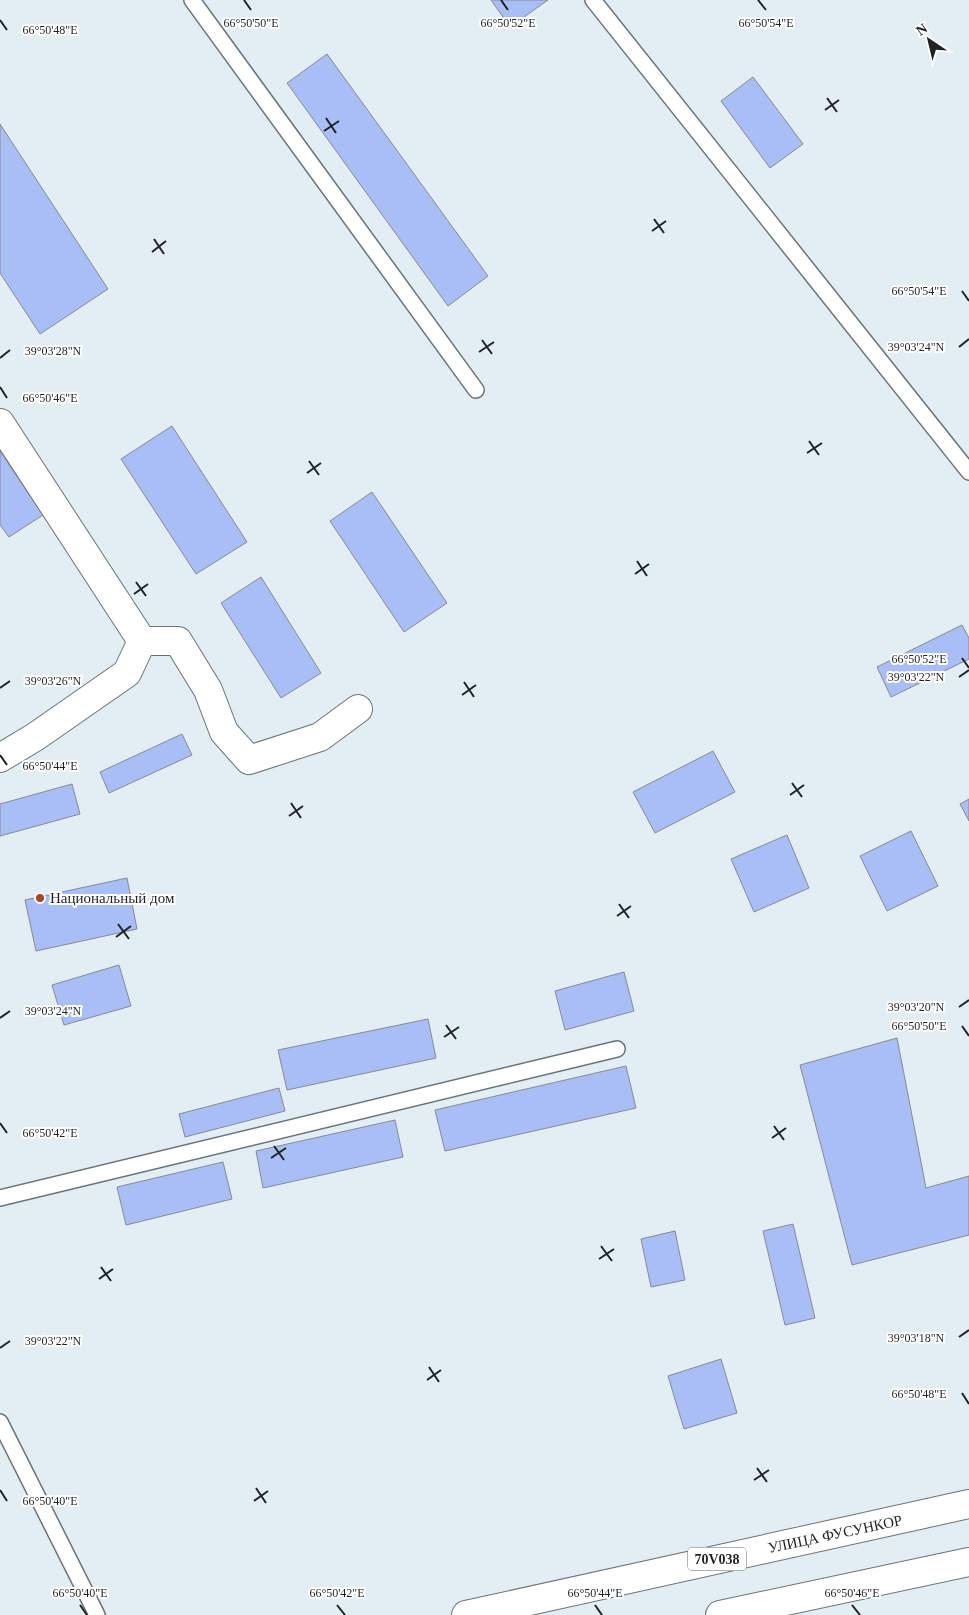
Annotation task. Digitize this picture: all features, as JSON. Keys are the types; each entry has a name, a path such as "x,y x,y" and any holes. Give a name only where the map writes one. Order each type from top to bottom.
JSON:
{"main road":[{"path":"0,423 142,641"},
{"path":"142,641 178,641 208,690 224,732 249,760 320,737 358,709"},
{"path":"0,758 35,737 127,673 142,641"},
{"name":"УЛИЦА ФУСУНКОР","path":"466,1615 969,1504"},
{"path":"720,1615 969,1562"}],"lane":[{"path":"192,0 476,390"},
{"path":"593,0 969,472"},
{"path":"0,1198 616,1049"},
{"path":"0,1422 97,1615"}],"building":[{"path":"491,0 548,0 510,27"},
{"path":"327,54 488,276 448,306 287,83"},
{"path":"753,77 803,144 770,168 721,101"},
{"path":"0,124 108,289 40,334 0,273"},
{"path":"172,426 247,542 196,574 121,459"},
{"path":"0,451 43,515 9,537 0,525"},
{"path":"372,492 447,603 404,632 330,521"},
{"path":"261,577 321,673 281,698 221,603"},
{"path":"962,625 969,638 969,659 891,697 877,667"},
{"path":"182,734 192,755 109,793 100,772"},
{"path":"713,751 735,792 655,833 633,792"},
{"path":"72,784 80,814 0,836 0,804"},
{"path":"969,799 969,821 960,804"},
{"path":"911,831 938,886 887,911 860,856"},
{"path":"787,835 809,888 754,912 731,859"},
{"path":"127,878 137,929 36,951 25,900"},
{"path":"119,965 131,1006 64,1025 52,985"},
{"path":"624,972 634,1011 565,1030 555,991"},
{"path":"428,1019 436,1058 287,1090 278,1050"},
{"path":"897,1038 926,1188 969,1176 969,1235 852,1265 800,1065"},
{"path":"626,1066 636,1108 445,1151 435,1110"},
{"path":"279,1088 285,1111 185,1137 179,1114"},
{"path":"395,1120 403,1157 263,1188 256,1151"},
{"path":"223,1162 232,1199 126,1225 117,1187"},
{"path":"793,1224 815,1318 785,1325 763,1231"},
{"path":"675,1231 685,1280 651,1287 641,1239"},
{"path":"721,1359 737,1413 684,1429 668,1376"}],"place":[{"name":"Национальный дом","path":"40,898"}]}
